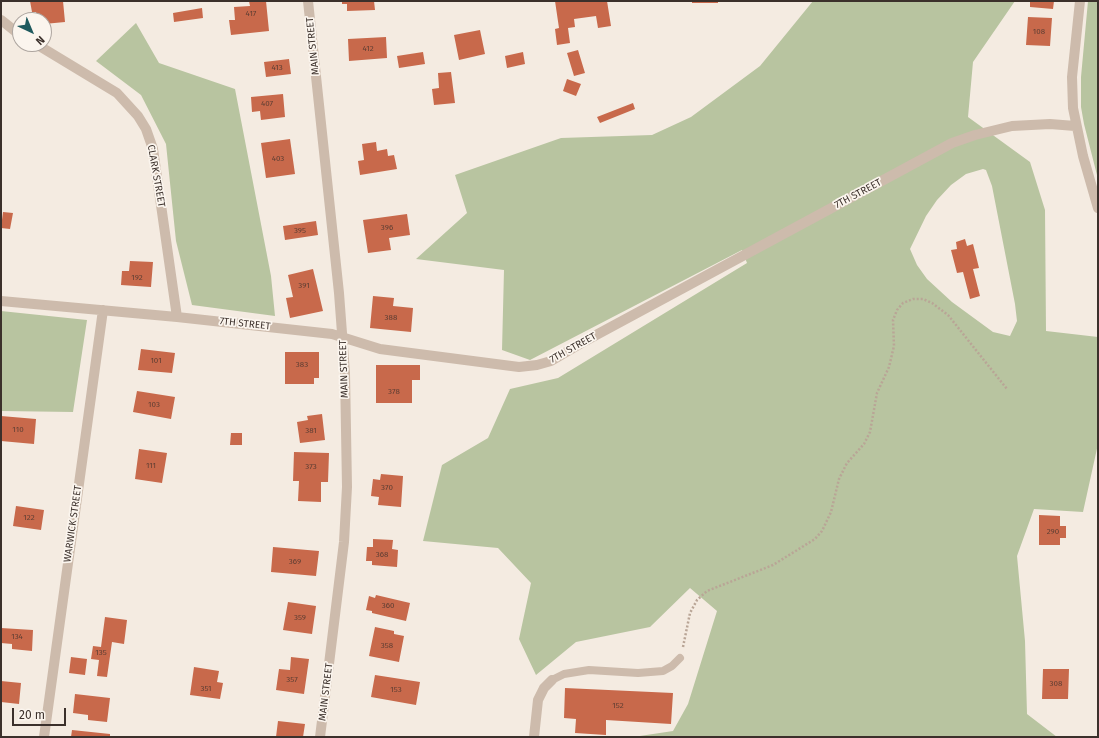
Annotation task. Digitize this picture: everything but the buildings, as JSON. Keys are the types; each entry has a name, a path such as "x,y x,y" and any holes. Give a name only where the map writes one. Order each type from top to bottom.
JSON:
{"street":[{"name":"MAIN STREET","path":"308,1 343,337 347,487 344,542 320,737"},
{"path":"1080,1 1072,77 1075,126 1098,208"},
{"path":"1,20 12,29"},
{"name":"CLARK STREET","path":"49,52 117,93 138,116 146,129 153,149 177,316"},
{"name":"7TH STREET","path":"1,300 177,316 332,334 380,349 519,367 537,365 551,360 952,143 975,134 1012,126 1050,124 1075,126"},
{"name":"WARWICK STREET","path":"44,737 103,310"},
{"path":"534,737 538,700 544,688 552,680"}],"lane":[{"path":"552,680 564,674 589,670 638,673 663,671 672,666 680,658"}],"path":[{"path":"680,658 690,613 697,600 707,591 773,565 805,546 815,539 822,531 831,512 839,479 847,462 864,444 870,432 877,394 886,375 894,346 893,320 897,310 903,304 913,298 923,299 932,303 948,315 1007,389"}],"green space":[{"path":"813,1 1015,1 973,62 968,117 1030,162 1045,210 1046,331 1098,337 1098,444 1083,512 1034,509 1017,556 1025,641 1027,714 1057,737 633,737 673,731 688,704 717,611 690,588 650,627 576,642 536,675 519,639 531,583 498,548 423,541 442,465 488,438 510,389 558,378 747,263 742,250 530,360 502,350 504,270 416,259 467,213 455,175 561,138 652,135 691,117 760,66","holes":["983,169 986,170 992,186 1015,304 1017,321 1010,336 993,332 952,302 927,279 917,265 910,249 926,216 937,200 951,185 966,174"]},
{"path":"1088,1 1098,1 1098,179 1081,107 1081,77"},
{"path":"136,23 159,63 235,89 271,276 275,316 192,305 176,241 166,144 141,95 96,61"},
{"path":"1,311 87,320 73,412 1,411"}]}
